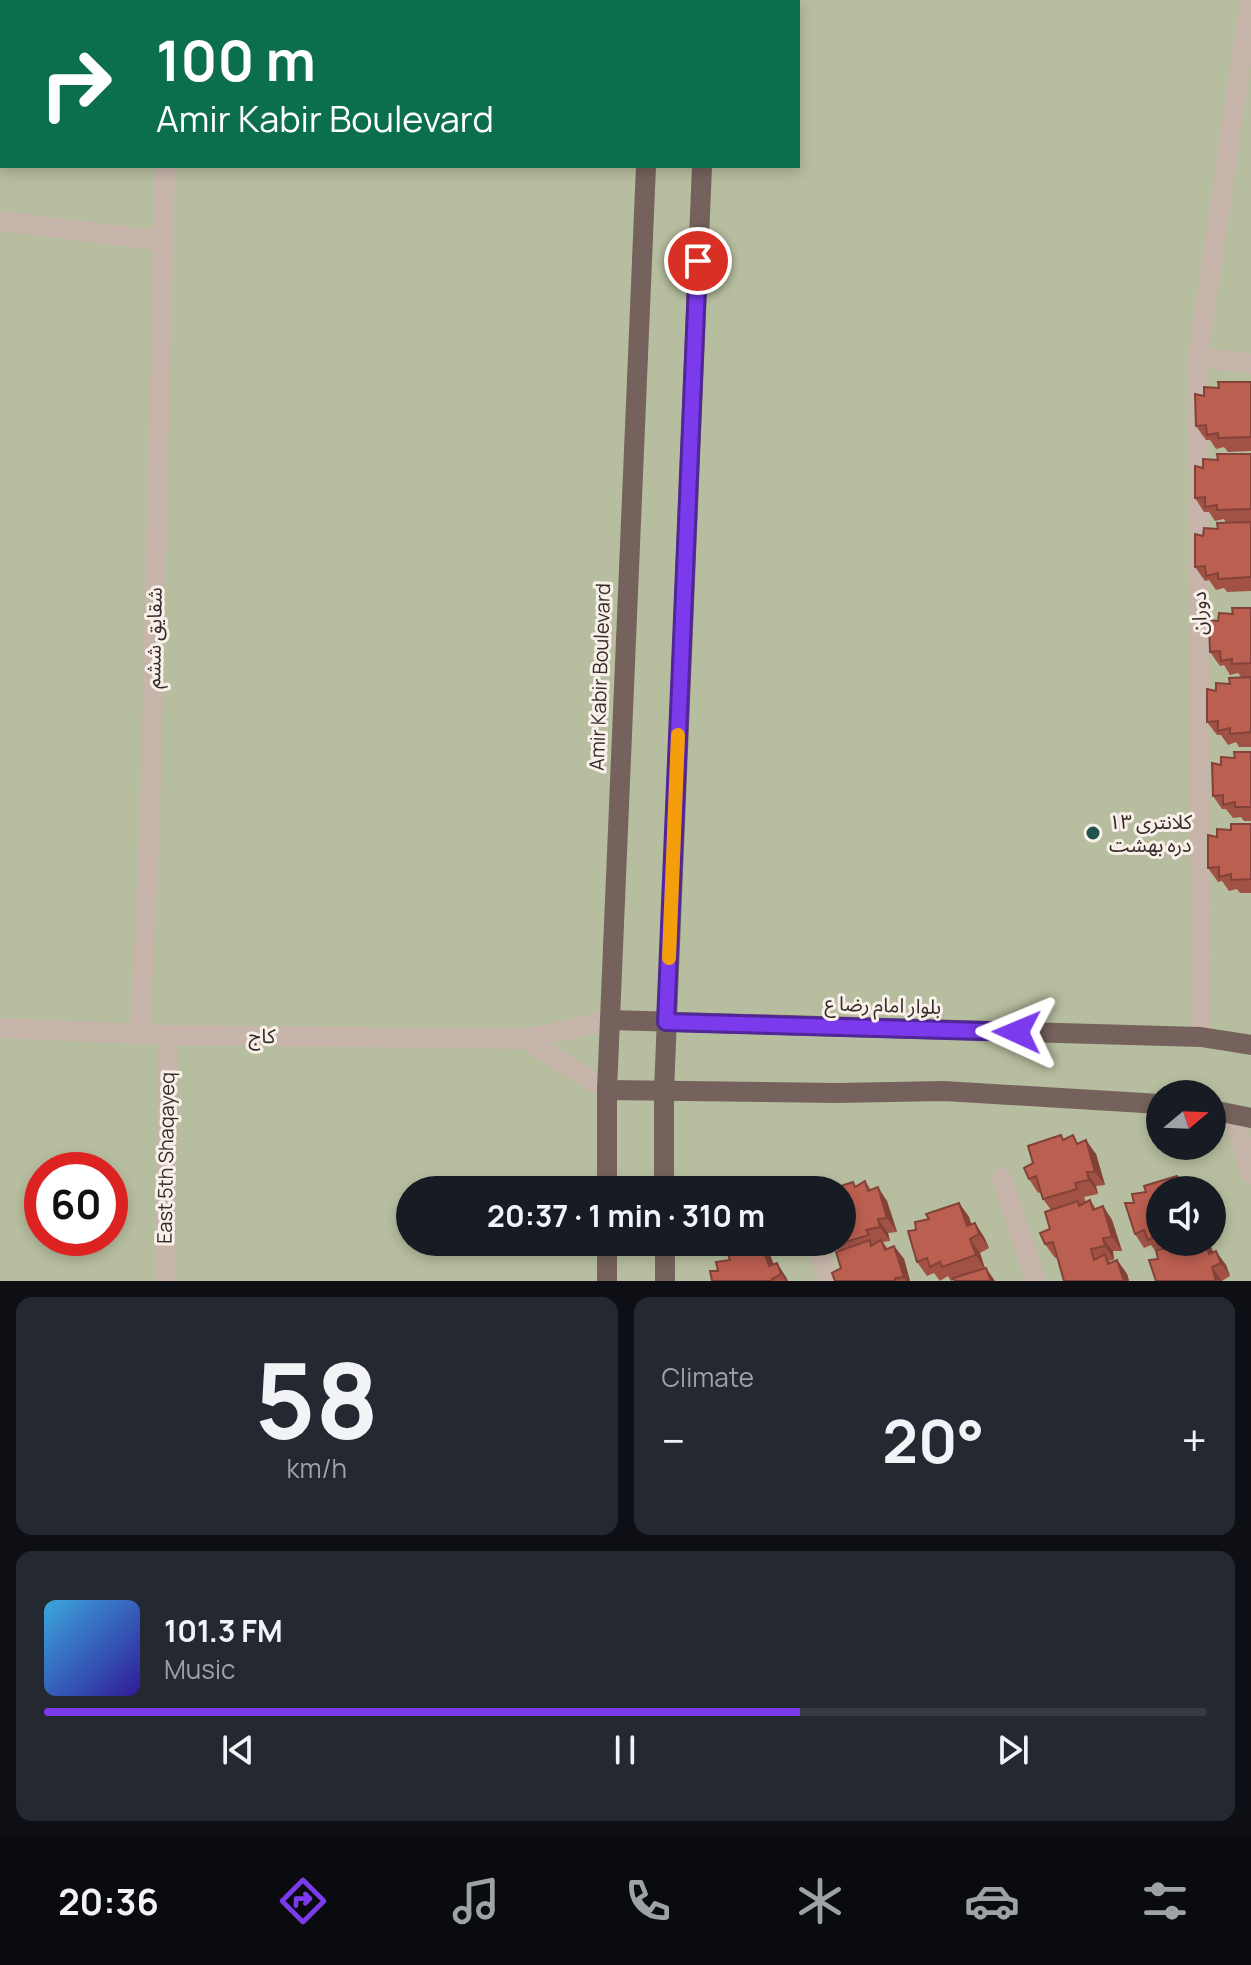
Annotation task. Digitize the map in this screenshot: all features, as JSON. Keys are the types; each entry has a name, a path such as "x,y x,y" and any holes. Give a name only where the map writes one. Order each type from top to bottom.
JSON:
{"main road":[{"name":"Amir Kabir Boulevard","path":"607,1176 607,1090 646,168"},
{"path":"664,1176 666,1022 702,168"},
{"name":"بلوار امام رضا ع","path":"610,1020 1201,1037 1251,1045"},
{"path":"607,1090 944,1091 1146,1103"},
{"path":"607,1256 607,1281"},
{"path":"665,1256 665,1281"}],"street":[{"name":"دوران","path":"1201,1037 1198,357 1250,0"},
{"name":"شقایق ششم","path":"140,1034 150,817 165,168"},
{"path":"0,221 163,241"},
{"path":"1198,357 1251,364"},
{"name":"کاج","path":"0,1028 168,1035 525,1039 610,1020"},
{"name":"East 5th Shaqayeq","path":"165,1281 168,1035"},
{"path":"525,1039 607,1090"},
{"path":"1243,1117 1251,1174"},
{"path":"1002,1178 1036,1281"},
{"path":"821,1256 829,1281"}],"green space":[{"path":"800,0 1251,0 1251,1281 0,1281 0,168 800,168"}],"building":[{"path":"1218,382 1251,382 1251,437 1218,438 1218,433 1207,435 1206,425 1196,426 1195,394 1204,396 1204,387 1219,388"},
{"path":"1217,454 1251,454 1251,509 1217,510 1217,505 1205,507 1205,497 1195,498 1195,466 1203,468 1203,459 1218,460"},
{"path":"1251,522 1251,577 1218,579 1218,573 1206,576 1205,566 1195,567 1195,534 1203,536 1204,528 1218,529 1217,523"},
{"path":"1232,608 1251,608 1251,663 1232,664 1232,659 1221,661 1220,651 1210,652 1209,620 1218,621 1219,613 1233,614"},
{"path":"1251,677 1251,732 1230,734 1230,728 1218,731 1218,721 1207,722 1207,689 1216,691 1216,683 1230,684 1229,678"},
{"path":"1234,752 1251,752 1251,807 1235,807 1235,802 1223,805 1223,795 1213,796 1212,763 1221,765 1221,757 1235,758"},
{"path":"1231,824 1251,824 1251,879 1231,880 1231,874 1219,877 1219,867 1208,868 1208,835 1217,837 1217,829 1231,830"},
{"path":"1061,1135 1063,1140 1073,1135 1077,1144 1086,1140 1095,1172 1087,1172 1089,1180 1075,1183 1077,1189 1043,1199 1036,1176 1029,1179 1024,1168 1033,1163 1028,1146"},
{"path":"865,1181 868,1191 878,1187 887,1218 878,1219 880,1227 866,1230 869,1235 856,1239 856,1186"},
{"path":"1146,1192 1146,1235 1144,1230 1135,1234 1125,1203 1134,1203 1132,1194"},
{"path":"1090,1200 1093,1210 1103,1206 1112,1237 1103,1238 1105,1246 1091,1249 1094,1260 1105,1254 1108,1264 1117,1260 1124,1281 1064,1281 1053,1242 1045,1244 1040,1233 1050,1229 1045,1212 1078,1201 1079,1206"},
{"path":"959,1203 967,1226 975,1223 979,1234 970,1239 976,1255 942,1267 940,1262 930,1267 927,1258 917,1262 908,1231 916,1230 915,1222 929,1219 926,1214"},
{"path":"870,1240 871,1246 881,1240 885,1250 894,1246 904,1277 895,1278 895,1281 835,1281 832,1273 841,1268 837,1256 856,1256 856,1245"},
{"path":"729,1256 765,1256 769,1266 777,1263 781,1274 773,1281 712,1281 710,1271 718,1271 716,1262 730,1260"},
{"path":"1157,1256 1218,1256 1221,1263 1212,1267 1216,1281 1156,1281 1149,1260 1158,1259"},
{"path":"986,1268 991,1281 955,1281 953,1278"}],"slow traffic":[{"path":"669,958 678,735"}],"place":[{"name":"کلانتری ۱۳ دره بهشت","path":"1093,833"}],"route":[{"path":"698,261 666,1022 1017,1032"}]}
